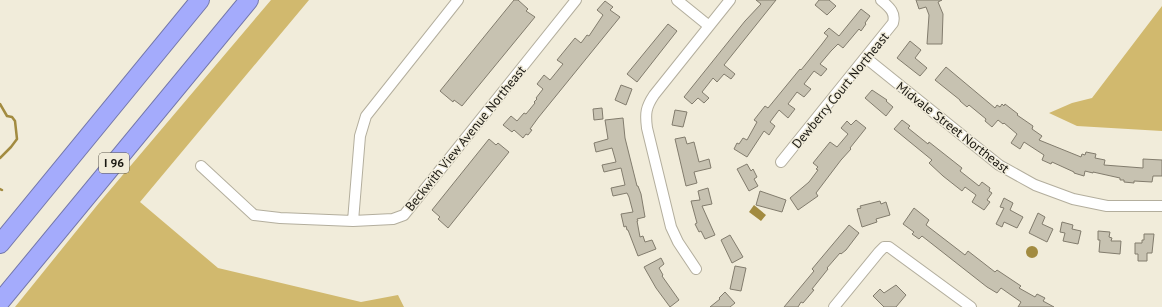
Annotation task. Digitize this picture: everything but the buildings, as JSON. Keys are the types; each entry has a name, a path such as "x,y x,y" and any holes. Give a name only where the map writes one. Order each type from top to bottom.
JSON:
{"highway":[{"name":"I 96","path":"0,244 200,0"},
{"name":"I 96","path":"0,302 249,0"}],"street":[{"path":"353,221 360,136 366,116 458,0"},
{"name":"Beckwith View Avenue Northeast","path":"201,166 254,214 280,218 353,221 393,219 404,215 576,0"},
{"path":"677,0 709,26"},
{"path":"696,269 678,242 671,227 645,114 654,95 730,0"},
{"name":"Dewberry Court Northeast","path":"781,162 890,28 893,23 894,16 892,10 881,0"},
{"name":"Midvale Street Northeast","path":"866,58 994,161 1035,185 1073,199 1107,206 1162,206"},
{"path":"834,307 884,247 889,247 894,250 971,307"}],"shaded area":[{"path":"271,0 309,0 140,202 218,268 361,302 398,295 404,307 15,307 99,203"},
{"path":"1162,6 1162,131 1077,126 1049,113 1072,103 1092,98"},
{"path":"754,205 766,215 761,221 749,212"},
{"path":"1032,246 1036,248 1038,252 1036,256 1032,258 1028,256 1026,252 1028,248"}],"waterway":[{"path":"0,104 7,116 12,117 15,121 17,139 0,158"}]}
